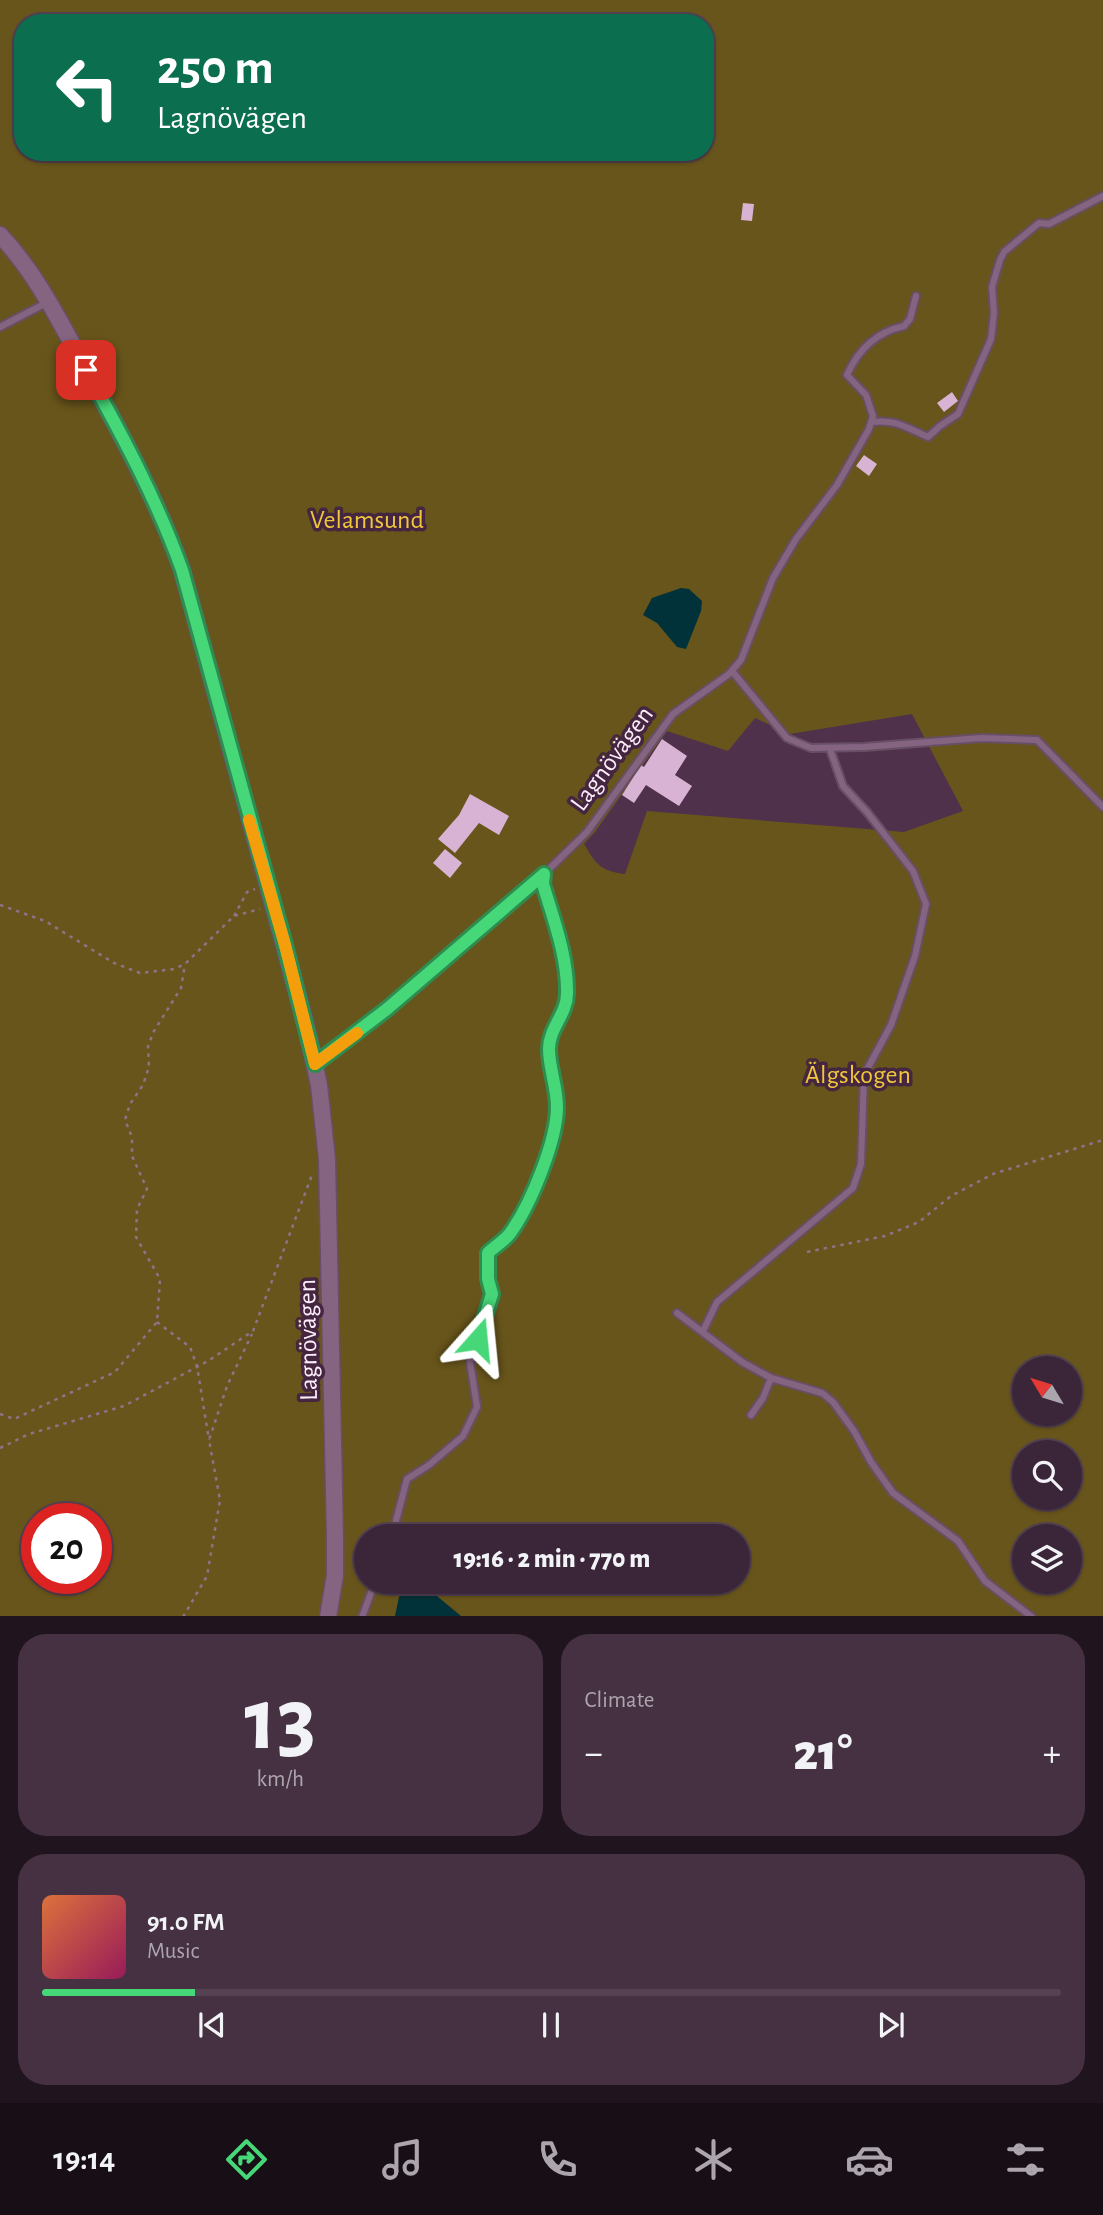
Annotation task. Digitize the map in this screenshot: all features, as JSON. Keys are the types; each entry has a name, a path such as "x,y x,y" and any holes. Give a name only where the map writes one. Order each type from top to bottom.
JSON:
{"street":[{"name":"Lagnövägen","path":"0,234 49,302 136,462 168,531 186,582 315,1064 327,1159 335,1538 335,1575 328,1616"}],"lane":[{"path":"916,296 910,318 904,326 875,338 860,352 847,375 866,395 873,416 871,422 888,420 901,423 928,437 958,414 991,340 994,313 992,287 1004,252 1039,223 1049,224 1103,196"},
{"path":"0,327 49,302"},
{"name":"Lagnövägen","path":"315,1064 383,1013 544,874 587,832 673,714 732,671 748,648 773,578 796,539 837,485 871,422"},
{"path":"732,671 788,738 811,748 830,749 981,738 1037,740 1103,807"},
{"path":"703,1331 717,1302 853,1188 861,1164 864,1075 891,1025 915,956 926,904 912,871 867,812 843,786 830,749"},
{"path":"395,1524 407,1479 448,1451 463,1436 477,1407 470,1362 492,1294 488,1279 488,1253 510,1234 521,1215 548,1153 555,1129 556,1087 549,1047 552,1031 562,1017 567,995 563,961 543,884 544,874"},
{"path":"677,1313 742,1362 771,1378 822,1393 833,1402 893,1493 958,1541 985,1581 1032,1616"},
{"path":"751,1415 763,1398 771,1378"},
{"path":"362,1616 370,1594"}],"path":[{"path":"0,905 45,921 114,963 140,973 174,969 185,964 234,916 247,892 266,883"},
{"path":"234,916 261,909"},
{"path":"0,1414 14,1419 115,1372 157,1322 160,1279 136,1237 137,1209 147,1189 132,1156 132,1136 125,1120 130,1104 143,1086 149,1067 148,1046 154,1031 181,988 185,964"},
{"path":"807,1252 885,1236 919,1222 951,1196 993,1174 1103,1140"},
{"path":"209,1440 227,1385 253,1331 311,1177 327,1159"},
{"path":"157,1322 190,1347 198,1366 220,1500 207,1576 183,1616"},
{"path":"0,1448 29,1434 124,1406 198,1366 253,1331"}],"green space":[{"name":"Velamsund","path":"0,0 1103,0 1103,1616 0,1616","holes":["912,714 963,811 904,832 647,811 625,874 604,868 584,844 667,731 728,751 755,718 790,734"]}],"shaded area":[{"path":"681,588 689,589 702,601 701,611 686,649 677,647 657,623 643,615 652,598"},
{"path":"401,1594 434,1594 461,1616 395,1616"}],"building":[{"path":"743,203 754,204 752,221 741,220"},
{"path":"952,392 958,401 944,412 937,403"},
{"path":"864,455 877,464 869,476 856,466"},
{"path":"662,739 687,756 675,775 692,786 679,806 646,785 634,803 622,795"},
{"path":"470,794 509,816 499,835 479,823 455,853 438,839 459,815"},
{"path":"445,849 462,863 450,878 433,863"}],"slow traffic":[{"path":"249,820 285,945 315,1064 357,1033"}],"route":[{"path":"86,370 136,462 168,531 182,570 315,1064 387,1009 544,874 543,884 563,961 567,995 562,1017 552,1031 549,1047 556,1087 555,1129 548,1153 521,1215 510,1234 488,1253 488,1279 492,1294 478,1339"}],"park label":[{"name":"Älgskogen","path":"858,1074"}]}
